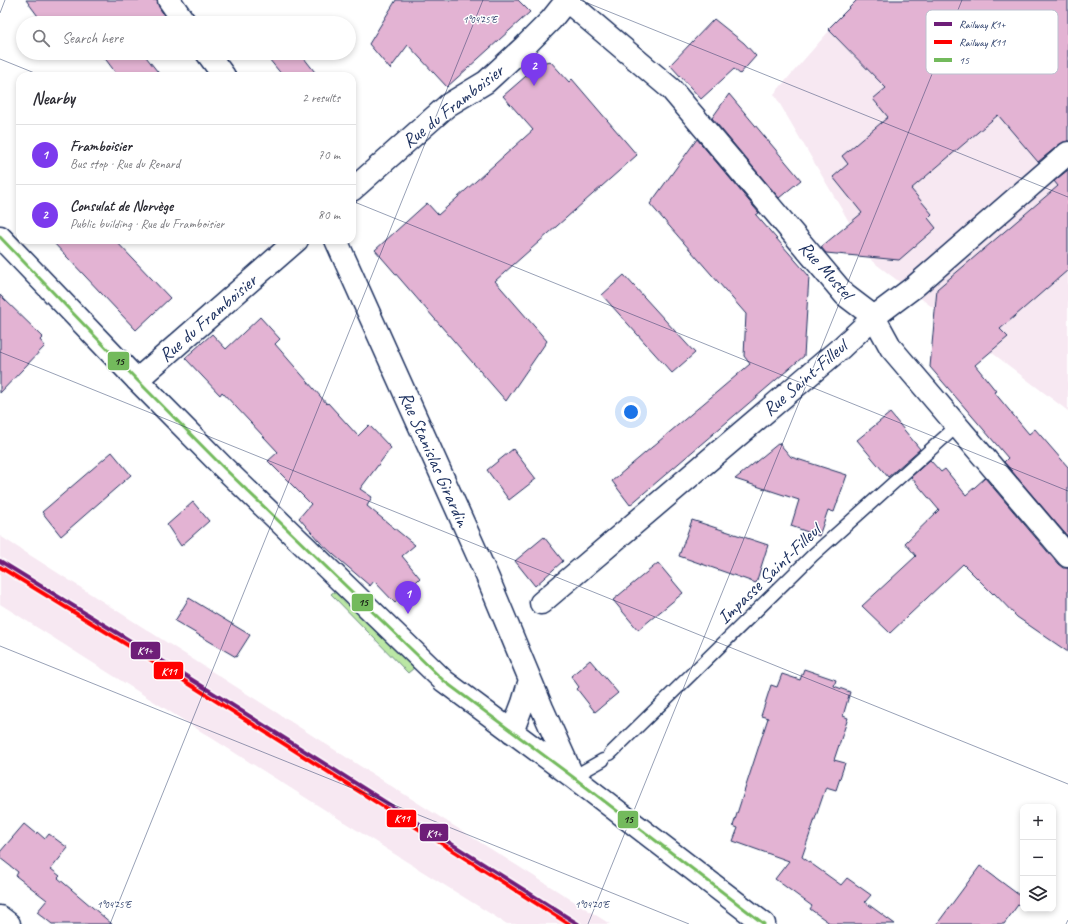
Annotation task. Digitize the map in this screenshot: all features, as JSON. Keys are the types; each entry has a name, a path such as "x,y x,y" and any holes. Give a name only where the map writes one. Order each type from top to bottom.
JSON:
{"street":[{"path":"169,0 180,16"},
{"name":"Rue du Framboisier","path":"356,186 448,105 472,91 496,73 551,20 566,0"},
{"name":"Rue Mustel","path":"566,0 671,89 846,294 874,317 891,348 1068,556"},
{"path":"212,60 221,72"},
{"name":"Rue Saint-Filleul","path":"541,603 842,347 874,317 914,287 1068,154"},
{"path":"0,237 224,468 444,681 573,777 764,924"},
{"name":"Rue du Framboisier","path":"137,380 292,244"},
{"name":"Rue Stanislas Girardin","path":"338,244 486,576 573,777"},
{"path":"512,732 530,680"},
{"path":"0,917 9,924"}],"lane":[{"name":"Impasse Saint-Filleul","path":"573,777 606,757 813,555 957,426"}],"shaded area":[{"path":"856,0 1068,0 1068,411 872,261 774,94"},
{"path":"0,536 610,924 507,924 0,604"}],"green space":[{"path":"337,589 414,668 408,673 331,594"}],"building":[{"path":"26,0 157,0 164,15 163,16 38,16"},
{"path":"396,0 518,0 530,12 447,87 408,45 390,69 369,44"},
{"path":"857,0 1068,0 1068,141 1060,144 1038,162 998,115 911,189 932,214 928,218 936,228 899,260 826,253 821,247 862,213 833,177 848,164 842,156 888,117 873,99 886,88 828,29"},
{"path":"714,19 744,43 756,56 740,74 734,69 701,99 670,65"},
{"path":"106,60 148,60 158,72 115,72"},
{"path":"270,60 305,60 315,72 280,72"},
{"path":"550,61 569,82 572,79 637,155 495,281 547,341 506,401 375,250 427,203 438,215 533,130 503,96 541,63"},
{"path":"729,94 801,180 779,198 712,118"},
{"path":"697,139 759,213 756,215 809,276 804,356 630,505 612,481 750,364 744,356 746,314 650,204"},
{"path":"1068,170 1068,270 1000,329 1008,337 975,365 996,391 994,392 1029,434 1035,429 1068,467 1068,537 1004,462 1008,458 930,367 937,289 1058,186 1054,181"},
{"path":"55,244 119,244 170,298 136,330"},
{"path":"624,275 695,353 672,373 602,295"},
{"path":"0,295 43,337 40,340 45,346 0,393"},
{"path":"260,317 280,339 275,344 327,404 328,403 358,436 369,425 391,448 360,489 372,497 367,506 415,545 402,556 420,578 395,603 374,581 370,586 334,555 318,540 299,518 311,504 268,461 278,452 222,392 220,395 185,358 212,334 226,349"},
{"path":"890,413 920,449 888,477 857,440"},
{"path":"779,443 791,457 847,475 834,512 828,510 819,536 791,526 799,500 735,479"},
{"path":"513,449 536,479 509,500 487,470"},
{"path":"112,452 131,475 61,536 42,512"},
{"path":"930,460 941,472 945,469 966,495 985,478 1058,564 1063,568 1068,568 1068,652 1017,617 963,564 890,633 862,606 916,556 905,543 939,510 911,477"},
{"path":"193,502 209,521 181,546 167,525"},
{"path":"692,520 768,545 756,583 679,556"},
{"path":"544,537 563,561 535,586 515,561"},
{"path":"658,563 683,593 638,630 613,600"},
{"path":"189,598 250,635 236,657 175,621"},
{"path":"590,660 618,693 595,712 577,689 579,687 571,676"},
{"path":"804,669 836,680 834,686 850,692 843,716 848,718 834,760 845,763 836,790 826,787 802,857 841,885 847,878 871,895 865,902 895,924 831,924 810,909 812,906 775,879 789,861 733,841 738,828 733,826 768,718 761,716 771,685 777,687 782,674 800,680"},
{"path":"24,824 45,839 49,834 68,848 51,869 60,876 58,878 112,924 52,924 37,912 47,900 16,876 18,872 0,858 0,852"},
{"path":"980,866 1020,896 1020,902 1004,924 937,924"}],"rail line":[{"name":"K1+","path":"0,561 137,645 578,924"},
{"name":"K11","path":"0,567 134,649 569,924"}],"transit line":[{"name":"15","path":"0,237 224,468 444,681 573,777 764,924"}],"place":[{"name":"Consulat de Norvège","path":"534,86"},
{"name":"Framboisier","path":"408,614"}]}
